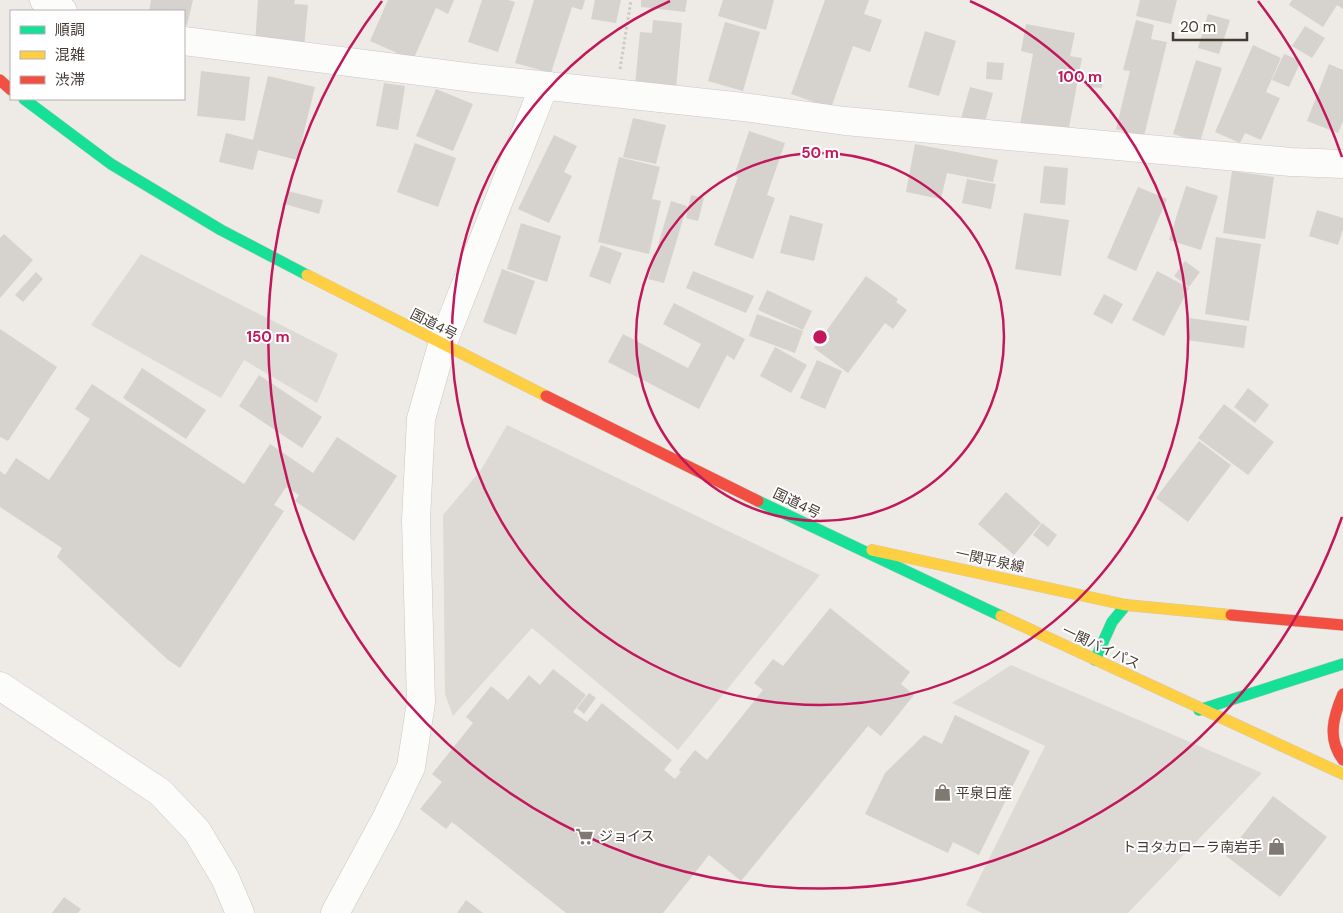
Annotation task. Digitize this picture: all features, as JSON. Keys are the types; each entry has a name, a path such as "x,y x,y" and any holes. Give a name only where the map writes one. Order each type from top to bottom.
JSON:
{"main road":[{"path":"0,80 10,89"},
{"name":"国道4号","path":"25,100 111,164 221,230 442,345 848,544"},
{"name":"一関平泉線","path":"848,544 1126,605 1343,625"},
{"name":"一関バイパス","path":"848,544 1199,710 1343,774"},
{"path":"1095,660 1112,622 1126,605"},
{"path":"1199,710 1343,664"},
{"path":"1343,694 1332,726 1334,746 1343,760"}],"street":[{"path":"44,0 61,10"},
{"path":"185,41 854,122 1291,162 1343,164"},
{"path":"335,913 386,819 410,767 421,702 416,520 421,419 442,345 544,86"},
{"path":"0,686 160,792 197,832 225,878 240,913"}],"path":[{"path":"617,93 631,0"}],"shaded area":[{"path":"141,254 338,354 317,403 244,360 221,398 91,325"},
{"path":"507,425 820,575 678,750 532,628 453,716 445,694 443,515 481,470"},
{"path":"1011,665 1262,773 1128,913 982,913 966,905 1045,746 952,703"}],"building":[{"path":"151,0 193,0 187,25 185,24 185,10 149,10"},
{"path":"258,0 295,0 294,4 308,5 304,48 255,44"},
{"path":"388,0 454,0 448,14 436,8 413,60 370,41"},
{"path":"482,0 508,0 515,2 498,52 468,42"},
{"path":"534,0 585,0 582,10 572,7 551,73 515,63"},
{"path":"595,0 621,0 616,23 591,19"},
{"path":"641,0 687,0 685,12 641,7"},
{"path":"723,0 774,0 766,30 718,16"},
{"path":"825,0 869,0 864,14 882,20 870,52 853,46 831,108 791,94"},
{"path":"1140,0 1177,0 1171,24 1136,16"},
{"path":"1292,0 1343,0 1343,9 1337,5 1323,27 1289,5"},
{"path":"1208,14 1230,20 1219,54 1198,48"},
{"path":"653,20 682,23 676,89 635,85 640,32 652,33"},
{"path":"1136,20 1154,25 1151,39 1167,42 1144,136 1116,129 1130,71 1123,70"},
{"path":"725,22 760,32 743,91 708,81"},
{"path":"1026,24 1075,33 1070,56 1082,58 1068,133 1020,125 1033,54 1021,51"},
{"path":"1305,26 1325,38 1312,58 1292,46"},
{"path":"925,31 956,41 939,96 908,87"},
{"path":"1253,45 1281,58 1266,92 1280,98 1261,140 1245,133 1240,143 1215,132"},
{"path":"1284,54 1301,61 1289,87 1272,80"},
{"path":"1196,60 1222,68 1200,142 1173,134"},
{"path":"987,62 1004,63 1002,80 986,79"},
{"path":"1329,64 1343,70 1343,121 1338,133 1307,121"},
{"path":"201,71 250,77 245,121 197,116"},
{"path":"1087,73 1103,74 1102,88 1086,87"},
{"path":"268,76 315,87 297,160 258,150 253,170 219,162 226,133 253,140"},
{"path":"384,83 405,86 398,130 376,126"},
{"path":"970,87 993,93 983,129 960,122"},
{"path":"436,89 473,104 453,151 416,136"},
{"path":"633,118 666,125 656,164 623,157"},
{"path":"749,131 785,143 767,195 775,198 753,259 714,245 738,177 734,176"},
{"path":"554,135 577,146 564,172 572,176 549,223 518,209"},
{"path":"415,143 456,158 438,207 397,192"},
{"path":"915,144 998,160 993,182 947,173 941,199 906,192"},
{"path":"619,157 660,167 652,199 661,201 649,254 598,242"},
{"path":"1044,166 1068,168 1065,205 1040,203"},
{"path":"1232,171 1274,177 1265,239 1223,233"},
{"path":"967,179 996,184 991,209 962,203"},
{"path":"1186,186 1218,196 1201,250 1169,240"},
{"path":"1138,187 1167,199 1136,271 1107,258"},
{"path":"288,191 323,200 319,214 285,204"},
{"path":"691,195 704,198 698,221 686,218"},
{"path":"671,201 687,206 664,283 648,279"},
{"path":"1317,210 1343,218 1343,229 1338,245 1309,236"},
{"path":"1024,213 1069,220 1061,276 1015,269"},
{"path":"790,215 823,224 814,261 780,253"},
{"path":"521,223 561,236 547,282 507,269"},
{"path":"4,234 33,260 0,298 0,238"},
{"path":"1216,237 1261,244 1249,321 1205,314"},
{"path":"601,245 622,253 610,284 589,276"},
{"path":"1185,261 1200,272 1189,287 1174,276"},
{"path":"502,269 535,281 516,335 483,322"},
{"path":"693,271 754,296 746,313 686,288"},
{"path":"1157,271 1189,288 1164,336 1132,320"},
{"path":"36,272 43,279 23,302 15,295"},
{"path":"866,276 898,299 896,302 907,310 893,329 885,323 848,373 814,348"},
{"path":"767,290 812,311 803,330 758,310"},
{"path":"1104,294 1123,304 1112,324 1093,314"},
{"path":"674,303 745,339 734,360 727,355 699,409 608,362 623,334 688,368 701,344 663,324"},
{"path":"757,314 803,331 795,353 749,336"},
{"path":"1189,318 1247,326 1244,348 1187,340"},
{"path":"0,329 57,367 8,441 0,437"},
{"path":"775,347 807,365 791,393 760,376"},
{"path":"817,360 842,371 825,409 800,398"},
{"path":"142,368 206,410 186,439 123,398"},
{"path":"259,375 322,417 302,448 239,406"},
{"path":"92,384 244,484 270,444 313,473 337,437 397,476 354,541 295,501 299,495 286,487 274,505 284,511 180,668 168,660 57,557 62,548 0,507 0,471 5,475 16,458 49,480 90,419 75,409"},
{"path":"1248,388 1269,405 1255,423 1234,407"},
{"path":"1224,404 1274,442 1248,475 1198,438"},
{"path":"1199,441 1231,465 1188,522 1156,498"},
{"path":"1006,492 1041,523 1014,555 978,524"},
{"path":"1042,523 1057,535 1048,547 1033,535"},
{"path":"830,608 910,672 901,684 914,695 881,736 868,726 741,881 709,855 663,913 566,913 452,822 446,829 420,809 442,782 432,774 473,723 466,717 491,686 508,700 529,675 540,685 553,669 586,695 573,712 587,722 602,703 672,760 664,770 675,779 681,772 679,770 695,750 707,760 763,690 754,683 773,659 783,666"},
{"path":"589,693 596,698 584,714 577,708"},
{"name":"平泉日産","path":"955,715 1030,751 979,855 953,842 948,853 865,814 885,773 924,735 942,744"},
{"name":"トヨタカローラ南岩手","path":"1273,796 1327,837 1280,897 1226,856"},
{"path":"64,897 81,909 78,913 52,913"},
{"path":"466,900 483,913 457,913"}],"traffic: fast":[{"path":"25,100 111,164 221,230 307,275"},
{"path":"758,501 1001,616"},
{"path":"1095,660 1112,622 1126,605"},
{"path":"1199,710 1343,664"}],"traffic: slow":[{"path":"307,275 546,396"},
{"path":"872,550 1126,605 1231,615"},
{"path":"1001,616 1343,774"}],"traffic: jam":[{"path":"0,80 10,89"},
{"path":"546,396 758,501"},
{"path":"1231,615 1343,625"},
{"path":"1343,694 1334,719 1333,728 1335,744 1343,760"}],"place":[{"name":"平泉日産","path":"942,793"},
{"name":"ジョイス","path":"585,836"},
{"name":"トヨタカローラ南岩手","path":"1276,847"}]}
